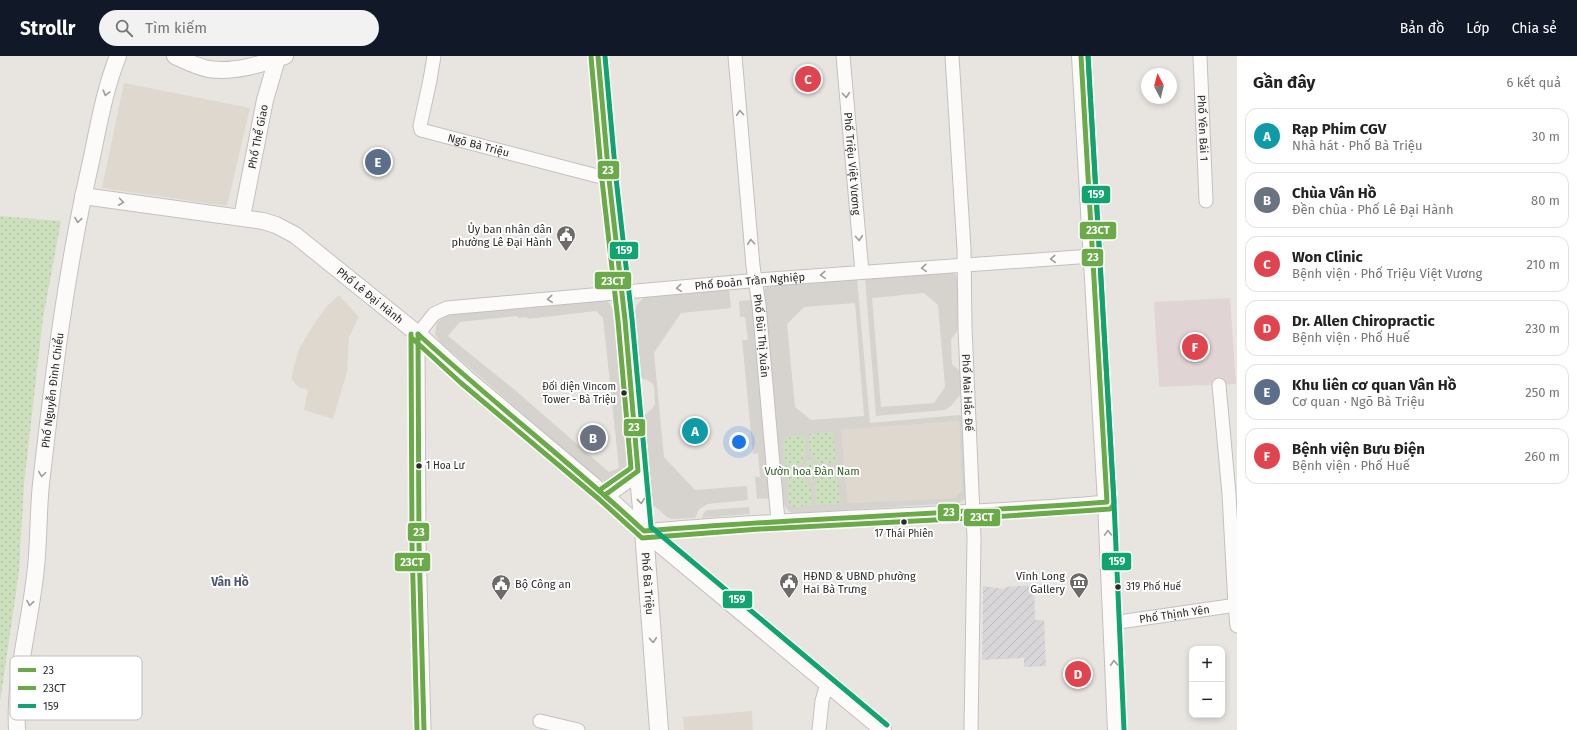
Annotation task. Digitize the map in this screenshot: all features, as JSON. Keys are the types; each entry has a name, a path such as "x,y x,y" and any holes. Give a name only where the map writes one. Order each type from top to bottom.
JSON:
{"main road":[{"name":"Phố Bà Triệu","path":"598,56 644,531 659,730"},
{"path":"1081,56 1107,502 1118,730"},
{"path":"605,495 638,471"}],"street":[{"name":"Phố Nguyễn Đình Chiểu","path":"22,656 36,567 41,486 54,375 83,196 104,103 118,56"},
{"path":"175,56 203,67 219,70 235,69 281,57"},
{"name":"Ngõ Bà Triệu","path":"434,56 420,126 421,130 609,179"},
{"name":"Phố Bùi Thị Xuân","path":"735,56 778,521"},
{"name":"Phố Triệu Việt Vương","path":"843,56 862,272"},
{"name":"Phố Mai Hắc Đế","path":"952,56 964,249 974,538 971,730"},
{"name":"Phố Yên Bái 1","path":"1200,56 1206,201"},
{"name":"Phố Thể Giao","path":"242,218 264,100 281,57"},
{"name":"Phố Lê Đại Hành","path":"83,196 242,218 276,225 295,235 418,334 490,398 605,495 644,531 883,730"},
{"name":"Phố Đoàn Trần Nghiệp","path":"418,334 434,314 448,308 862,272 1092,256"},
{"path":"418,334 419,545 424,730"},
{"path":"1219,385 1237,626"},
{"path":"644,531 778,521 973,511 1107,502"},
{"name":"Phố Thịnh Yên","path":"1112,623 1236,605"},
{"path":"820,730 822,701 827,684"},
{"path":"540,722 578,730"}],"shaded area":[{"path":"124,83 250,108 227,206 102,188"},
{"path":"951,270 956,275 960,327 951,340 952,364 962,373 963,391 951,406 945,410 876,416 865,278","holes":["924,293 938,305 945,387 934,403 881,407 872,298"]},
{"path":"857,278 870,423 959,415 963,417 967,495 965,499 959,503 793,513 788,511 784,504 764,290 768,285","holes":["855,303 864,416 811,420 795,407 787,324 804,307","959,421 962,491 954,498 847,503 841,430","833,432 836,462 819,464 810,451 809,434","805,435 806,451 801,465 786,467 783,442 788,436","809,457 818,469 812,483 804,470","837,473 840,503 816,505 815,487 820,474","802,475 811,488 812,505 794,507 789,502 787,477"]},
{"path":"729,288 731,308 681,313 654,353 664,457 695,490 747,486 748,500 708,504 699,509 695,518 672,519 667,517 652,504 651,500 642,417 653,408 655,404 654,386 647,380 639,377 633,316 637,305 645,296"},
{"path":"339,295 359,317 349,337 347,372 333,419 304,410 308,390 298,387 291,378 299,349 327,306"},
{"path":"1230,298 1236,384 1159,387 1154,302"},
{"path":"599,300 605,300 609,303 615,312 617,320 631,467 611,482 598,478 440,342 435,334 437,323 443,317 449,315","holes":["596,311 603,318 619,468 609,472 515,390 448,336 460,322 517,316 518,318 527,317 528,319"]},
{"path":"752,300 771,498 757,499 755,477 760,477 758,453 753,454 742,340 748,340 745,317 740,317 739,301"},
{"path":"959,421 962,491 954,498 847,503 841,430"},
{"path":"749,507 750,514 702,518 703,514 707,510"},
{"path":"1034,585 1035,620 1044,620 1046,666 1024,667 1024,658 982,660 983,586 1004,589 1005,587"},
{"path":"752,711 753,730 684,730 683,717"}],"green space":[{"path":"0,216 61,221 43,318 24,484 19,572 0,702"},
{"name":"Vườn hoa Đàn Nam","path":"841,430 848,510 790,512 785,506 783,500 777,436"}],"transit line":[{"name":"23","path":"598,56 609,179 625,320 638,471 605,495"},
{"name":"159","path":"605,56 616,178 632,319 651,527 887,725"},
{"name":"23","path":"418,334 644,531 1107,502 1081,56"},
{"name":"23CT","path":"413,339 461,383 600,500 642,538 760,529 992,517 1110,509 1114,502 1088,56"},
{"name":"159","path":"1088,56 1114,502 1124,730"},
{"name":"23CT","path":"591,57 602,180 618,321 631,468 601,489"},
{"name":"23CT","path":"411,334 412,545 417,730"},
{"name":"23","path":"418,334 419,545 424,730"}],"place":[{"name":"Won Clinic","path":"808,79"},
{"name":"Khu liên cơ quan Vân Hồ","path":"378,162"},
{"name":"Ủy ban nhân dân phường Lê Đại Hành","path":"566,252"},
{"name":"Bệnh viện Bưu Điện","path":"1195,347"},
{"name":"Đối diện Vincom Tower - Bà Triệu","path":"624,393"},
{"name":"Rạp Phim CGV","path":"695,431"},
{"name":"Chùa Vân Hồ","path":"593,438"},
{"name":"1 Hoa Lư","path":"419,466"},
{"name":"17 Thái Phiên","path":"904,522"},
{"name":"319 Phố Huế","path":"1118,587"},
{"name":"HĐND & UBND phường Hai Bà Trưng","path":"789,599"},
{"name":"Vĩnh Long Gallery","path":"1079,599"},
{"name":"Bộ Công an","path":"501,601"},
{"name":"Dr. Allen Chiropractic","path":"1078,674"}],"district":[{"name":"Vân Hồ","path":"230,582"}]}
